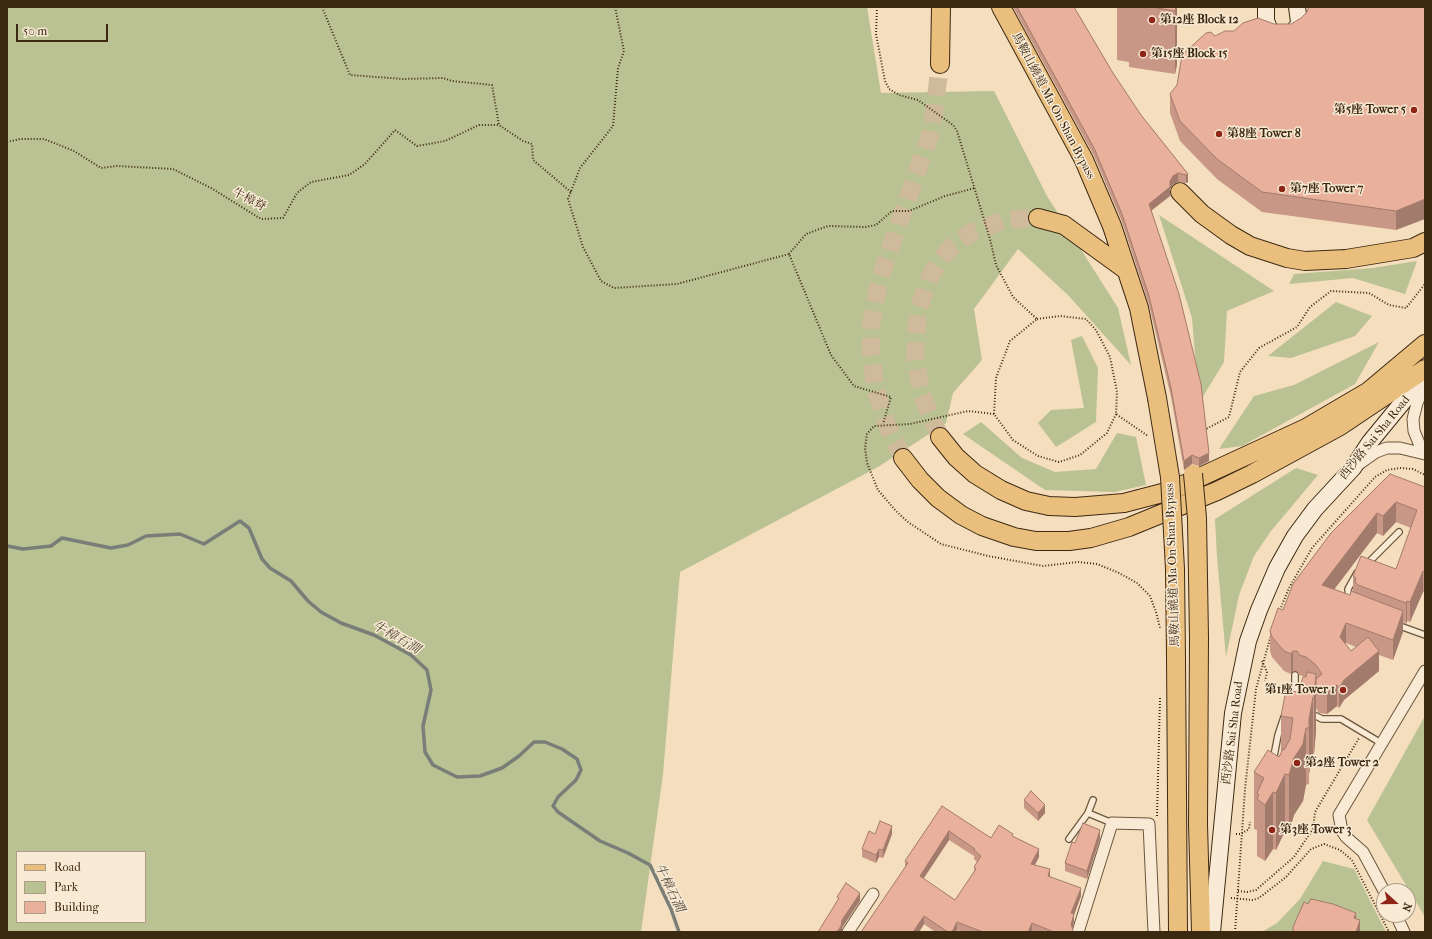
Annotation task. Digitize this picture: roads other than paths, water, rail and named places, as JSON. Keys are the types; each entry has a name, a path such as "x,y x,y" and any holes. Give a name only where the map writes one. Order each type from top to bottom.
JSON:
{"main road":[{"path":"940,64 942,7"},
{"name":"馬鞍山繞道 Ma On Shan Bypass","path":"1001,7 1084,160 1112,226 1138,308 1157,398 1170,477 1175,569 1178,932"},
{"path":"1264,18 1272,32 1279,35 1291,36 1300,22 1299,8"},
{"path":"1180,192 1202,214 1231,235 1250,246 1287,258 1305,261 1346,259 1413,248 1425,242"},
{"path":"1038,218 1064,225 1094,245 1126,270"},
{"path":"940,437 953,454 975,474 1001,490 1026,501 1049,506 1075,508 1124,503 1170,491 1306,428 1364,394 1394,371 1425,344"},
{"path":"903,458 920,480 938,498 961,515 982,526 1014,537 1036,541 1069,541 1091,538 1128,527 1217,491 1252,474 1340,426 1425,369"},
{"name":"西沙路 Sai Sha Road","path":"1212,932 1230,732 1236,693 1248,641 1270,581 1288,547 1315,509 1353,468 1370,442 1425,376"},
{"name":"馬鞍山繞道 Ma On Shan Bypass","path":"1193,474 1197,518 1199,638 1198,824 1201,932"}],"street":[{"path":"1424,454 1414,431 1413,419 1416,403 1425,384"},
{"path":"1353,468 1376,452 1387,448 1400,448 1424,454"},
{"path":"1380,883 1365,855 1346,837 1342,831 1339,819 1340,810 1425,671"},
{"path":"1078,932 1112,823 1149,824 1154,932"},
{"path":"848,932 873,894"}],"lane":[{"path":"1355,609 1348,600 1347,595 1350,584 1357,574 1399,532"},
{"path":"1390,622 1425,635"},
{"path":"1272,768 1280,726 1290,708 1295,703 1295,675"},
{"path":"1306,710 1322,719 1341,719 1381,743"},
{"path":"1069,839 1088,813 1093,800"},
{"path":"1088,813 1112,823"}],"waterway":[{"name":"牛樟石澗","path":"7,546 23,549 51,546 62,538 111,548 128,545 146,536 180,534 204,544 240,521 249,528 262,559 270,568 291,581 308,601 321,612 341,623 374,635 411,655 427,670 431,690 423,726 425,752 433,765 457,777 480,776 502,768 519,756 534,742 545,742 562,749 577,759 581,770 576,780 558,797 553,806 558,812 600,841 628,853 650,865 671,909 679,932"}],"tunnel":[{"path":"903,458 887,425 875,388 871,347 871,325 878,287 886,260 930,135 940,64"},
{"path":"940,437 922,395 915,356 918,310 930,277 949,249 972,232 1004,220 1038,218"}],"place":[{"name":"第12座 Block 12","path":"1152,20"},
{"name":"第15座 Block 15","path":"1143,54"},
{"name":"第5座 Tower 5","path":"1414,110"},
{"name":"第8座 Tower 8","path":"1219,134"},
{"name":"第7座 Tower 7","path":"1282,189"},
{"name":"第1座 Tower 1","path":"1343,690"},
{"name":"第2座 Tower 2","path":"1297,763"},
{"name":"第3座 Tower 3","path":"1272,830"}]}
